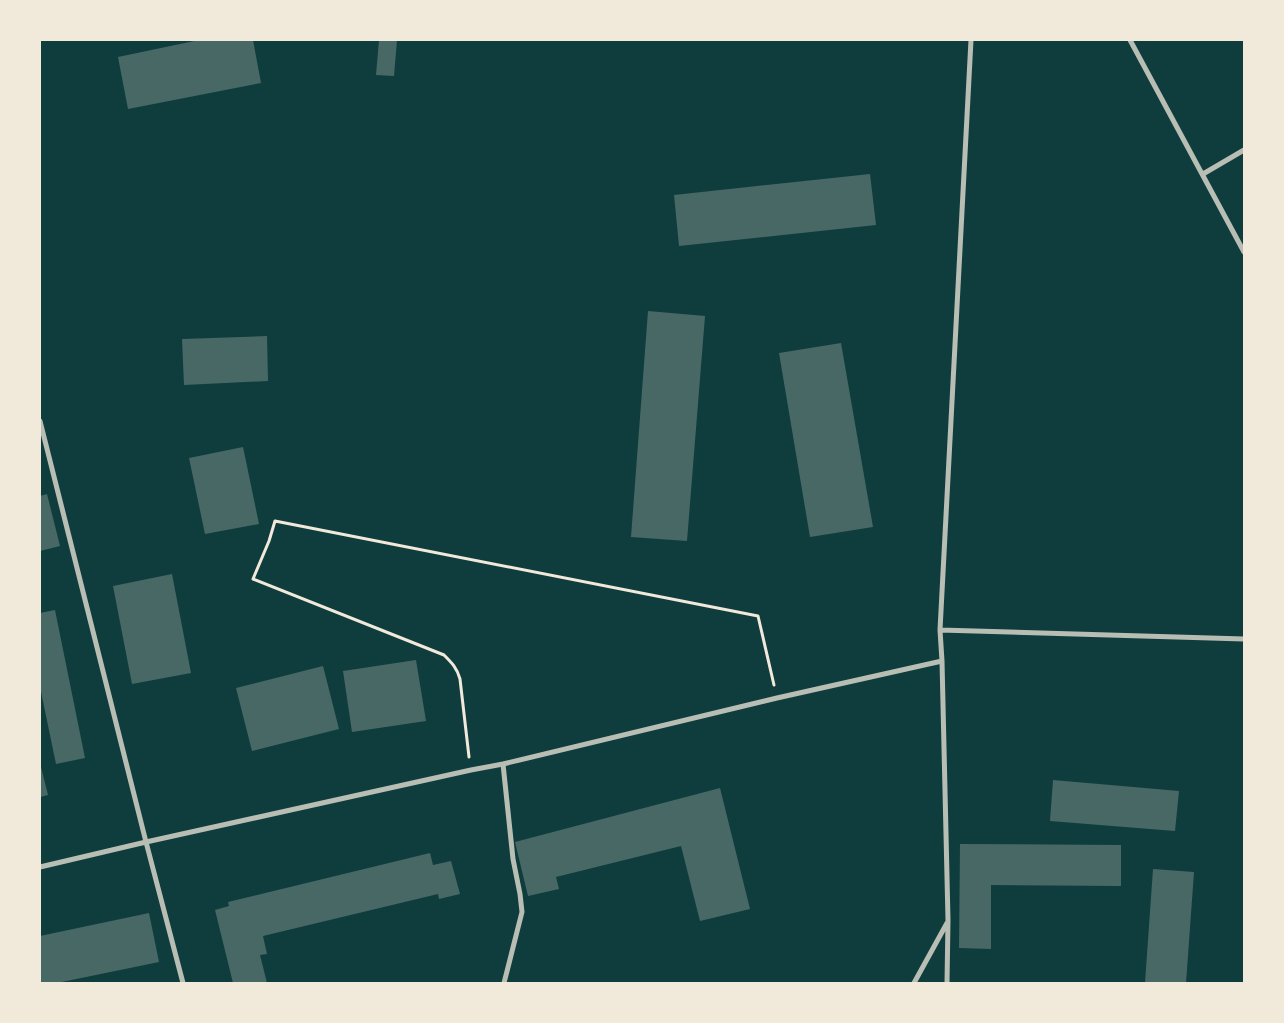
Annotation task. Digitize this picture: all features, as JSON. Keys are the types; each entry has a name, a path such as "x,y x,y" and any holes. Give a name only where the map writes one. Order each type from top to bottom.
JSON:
{"street":[{"path":"947,983 948,920 940,630 971,40"},
{"path":"1130,40 1244,252"},
{"path":"1203,174 1244,150"},
{"path":"40,421 183,983"},
{"path":"940,630 1244,639"},
{"path":"40,867 502,764 777,698 942,661"},
{"path":"502,764 512,851 522,912 504,983"},
{"path":"914,983 948,920"}],"path":[{"path":"471,770 460,679 457,670 451,662 444,656 253,579 275,521 758,616 777,698"}],"building":[{"path":"199,40 253,40 261,83 128,109 118,57"},
{"path":"379,40 397,40 394,76 376,75"},
{"path":"870,174 876,225 679,246 674,195"},
{"path":"648,311 705,316 687,541 631,537"},
{"path":"267,336 268,381 184,385 182,339"},
{"path":"841,343 873,527 810,537 779,353"},
{"path":"243,447 259,524 205,534 189,458"},
{"path":"47,494 60,546 40,551 40,496"},
{"path":"172,574 191,673 132,684 113,586"},
{"path":"55,610 85,758 56,764 40,687 40,613"},
{"path":"416,660 426,721 352,732 343,671"},
{"path":"323,666 339,729 252,751 236,688"},
{"path":"40,763 48,795 40,797"},
{"path":"1053,780 1179,791 1175,831 1050,821"},
{"path":"720,788 750,909 700,921 681,846 556,877 559,889 528,896 515,842"},
{"path":"960,844 1121,845 1121,886 991,885 991,949 959,948"},
{"path":"430,853 433,865 451,861 460,894 439,899 438,894 263,936 267,954 260,955 267,983 233,983 215,910 229,906 228,902"},
{"path":"1153,869 1194,872 1186,983 1145,983"},
{"path":"149,913 159,962 57,983 40,983 40,936"}]}
